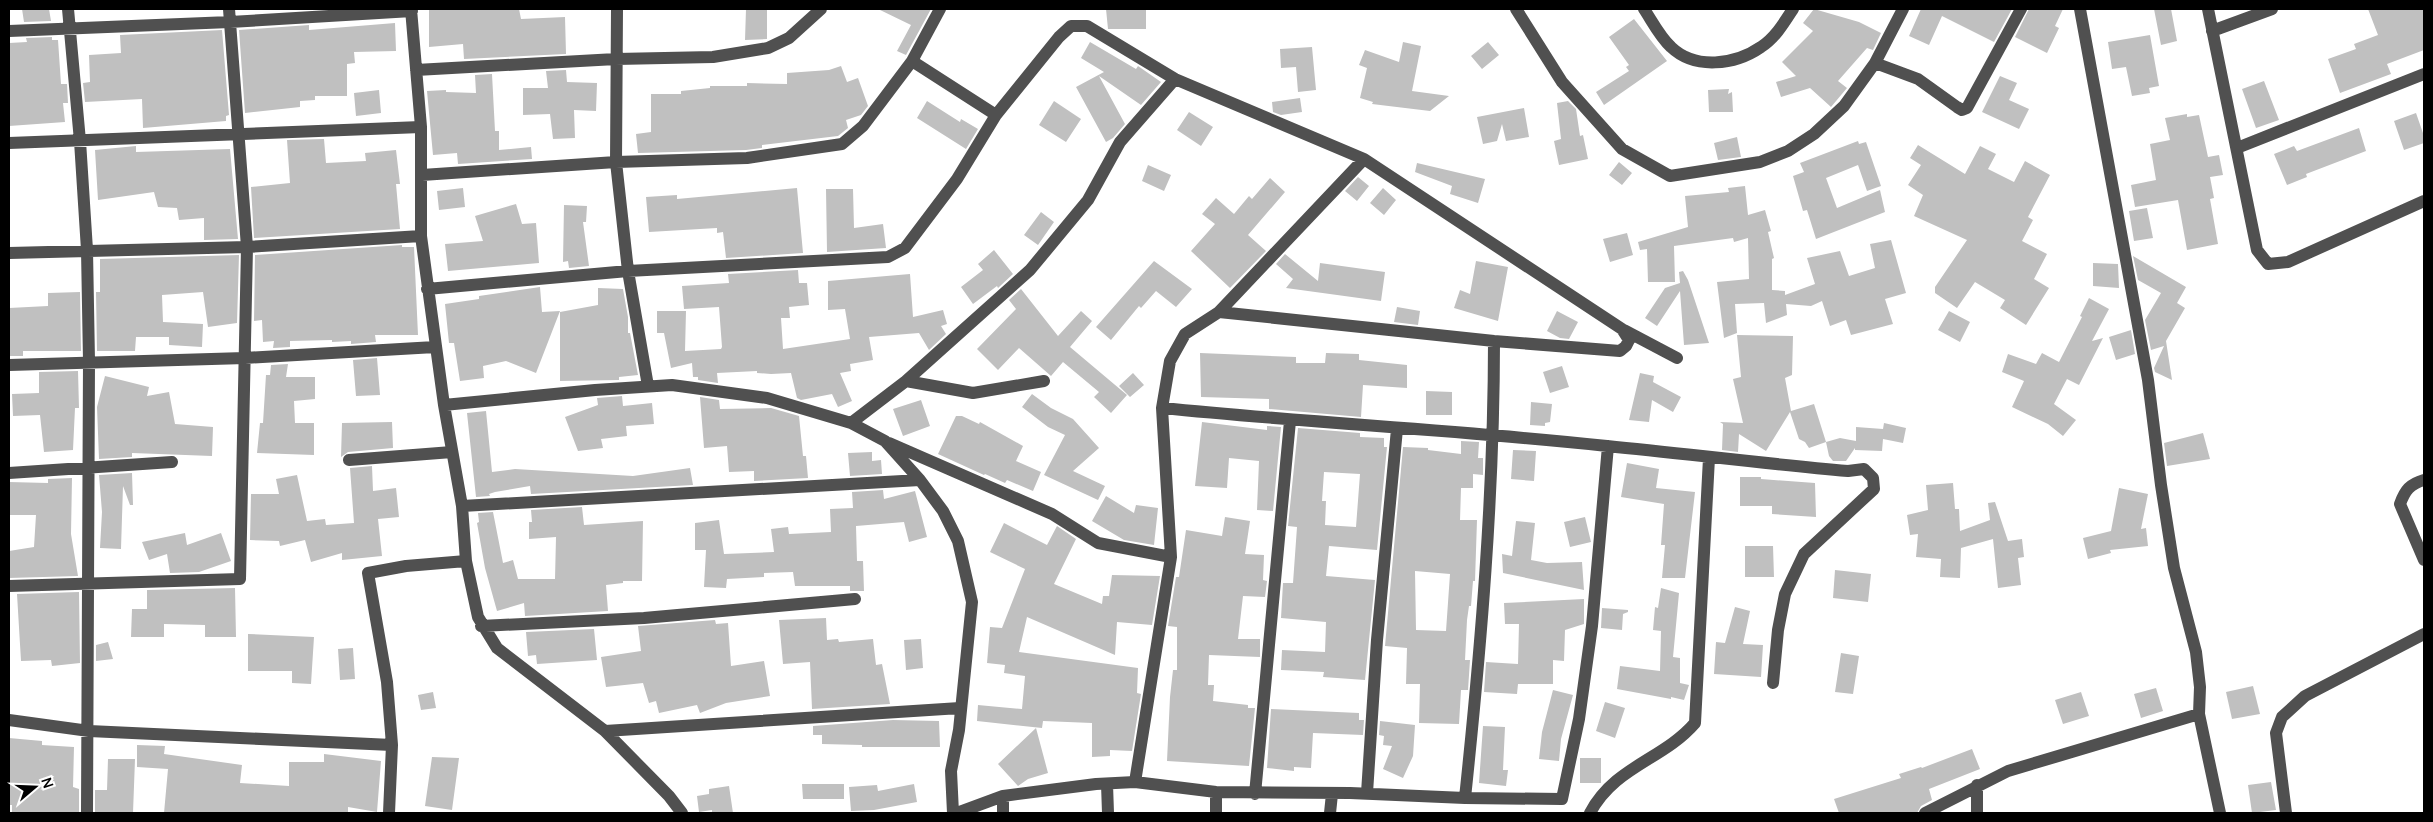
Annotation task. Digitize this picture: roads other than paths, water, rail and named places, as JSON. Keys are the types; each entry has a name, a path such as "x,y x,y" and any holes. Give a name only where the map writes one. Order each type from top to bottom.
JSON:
{"street":[{"path":"68,9 80,141 87,250 89,362 87,467 89,731 87,813"},
{"path":"9,586 89,582 240,579 247,248 229,9"},
{"path":"617,9 616,162 628,271 648,386"},
{"path":"416,70 616,59 713,57 768,48 789,38 821,9"},
{"path":"422,175 616,162 747,158 842,144 863,126 912,61 940,9"},
{"path":"1516,9 1562,82 1622,149 1670,176 1760,162 1788,151 1814,134 1844,106 1875,63 1904,9"},
{"path":"1644,9 1671,47 1693,60 1716,64 1760,48 1780,30 1791,10"},
{"path":"1875,63 1918,79 1962,110 1967,108 2021,9"},
{"path":"2080,9 2148,380 2174,568 2196,652 2200,687 2199,714 2220,813"},
{"path":"2208,9 2256,250 2268,264 2288,262 2424,201"},
{"path":"2212,31 2272,9"},
{"path":"9,31 230,22 412,10 421,127 421,236 435,347 462,506 466,561 481,626 506,658 606,731 669,796 682,813"},
{"path":"427,289 628,271 888,257 905,248 956,179 996,114 1059,37 1071,26 1087,26 1175,79 1364,159 1622,329 1677,358"},
{"path":"912,61 996,114"},
{"path":"2237,148 2424,74"},
{"path":"851,423 906,380 1030,270 1088,200 1120,142 1175,79"},
{"path":"9,143 421,127"},
{"path":"1134,782 1171,557 1162,408 1170,361 1185,334 1219,312 1364,159"},
{"path":"9,253 247,248 421,236"},
{"path":"1219,312 1494,341 1620,351 1629,340 1622,329"},
{"path":"1464,798 1476,695 1494,436 1494,341"},
{"path":"9,365 245,358 435,347"},
{"path":"906,380 973,393 1044,381"},
{"path":"444,405 672,385 767,398 851,423 885,441 1052,514 1098,543 1171,557"},
{"path":"1162,408 1290,421 1608,446 1848,471 1864,469 1873,478 1874,489 1804,554 1785,594 1778,630 1773,683"},
{"path":"1255,794 1290,421"},
{"path":"1367,794 1377,640 1397,429"},
{"path":"885,441 920,480 943,511 958,541 972,602 959,730 951,771 955,813 1003,796 1096,784 1134,782 1216,792 1255,794 1367,794 1464,798 1562,799 1579,719 1592,626 1608,446"},
{"path":"349,460 452,452"},
{"path":"911,470 922,456"},
{"path":"1590,813 1620,776 1682,738 1695,723 1710,458"},
{"path":"9,473 172,462"},
{"path":"462,506 920,480"},
{"path":"2424,480 2414,483 2404,491 2400,504 2424,560"},
{"path":"389,813 392,745 387,682 368,573 406,566 466,561"},
{"path":"481,626 644,618 855,599"},
{"path":"2286,813 2276,733 2282,717 2305,696 2424,634"},
{"path":"606,731 960,708"},
{"path":"1925,813 1977,785 2008,771 2199,714"},
{"path":"9,720 89,731 392,745"},
{"path":"1107,784 1108,813"},
{"path":"1977,785 1977,813"},
{"path":"1216,792 1216,813"},
{"path":"1330,813 1332,794"},
{"path":"1003,796 1003,813"}]}
